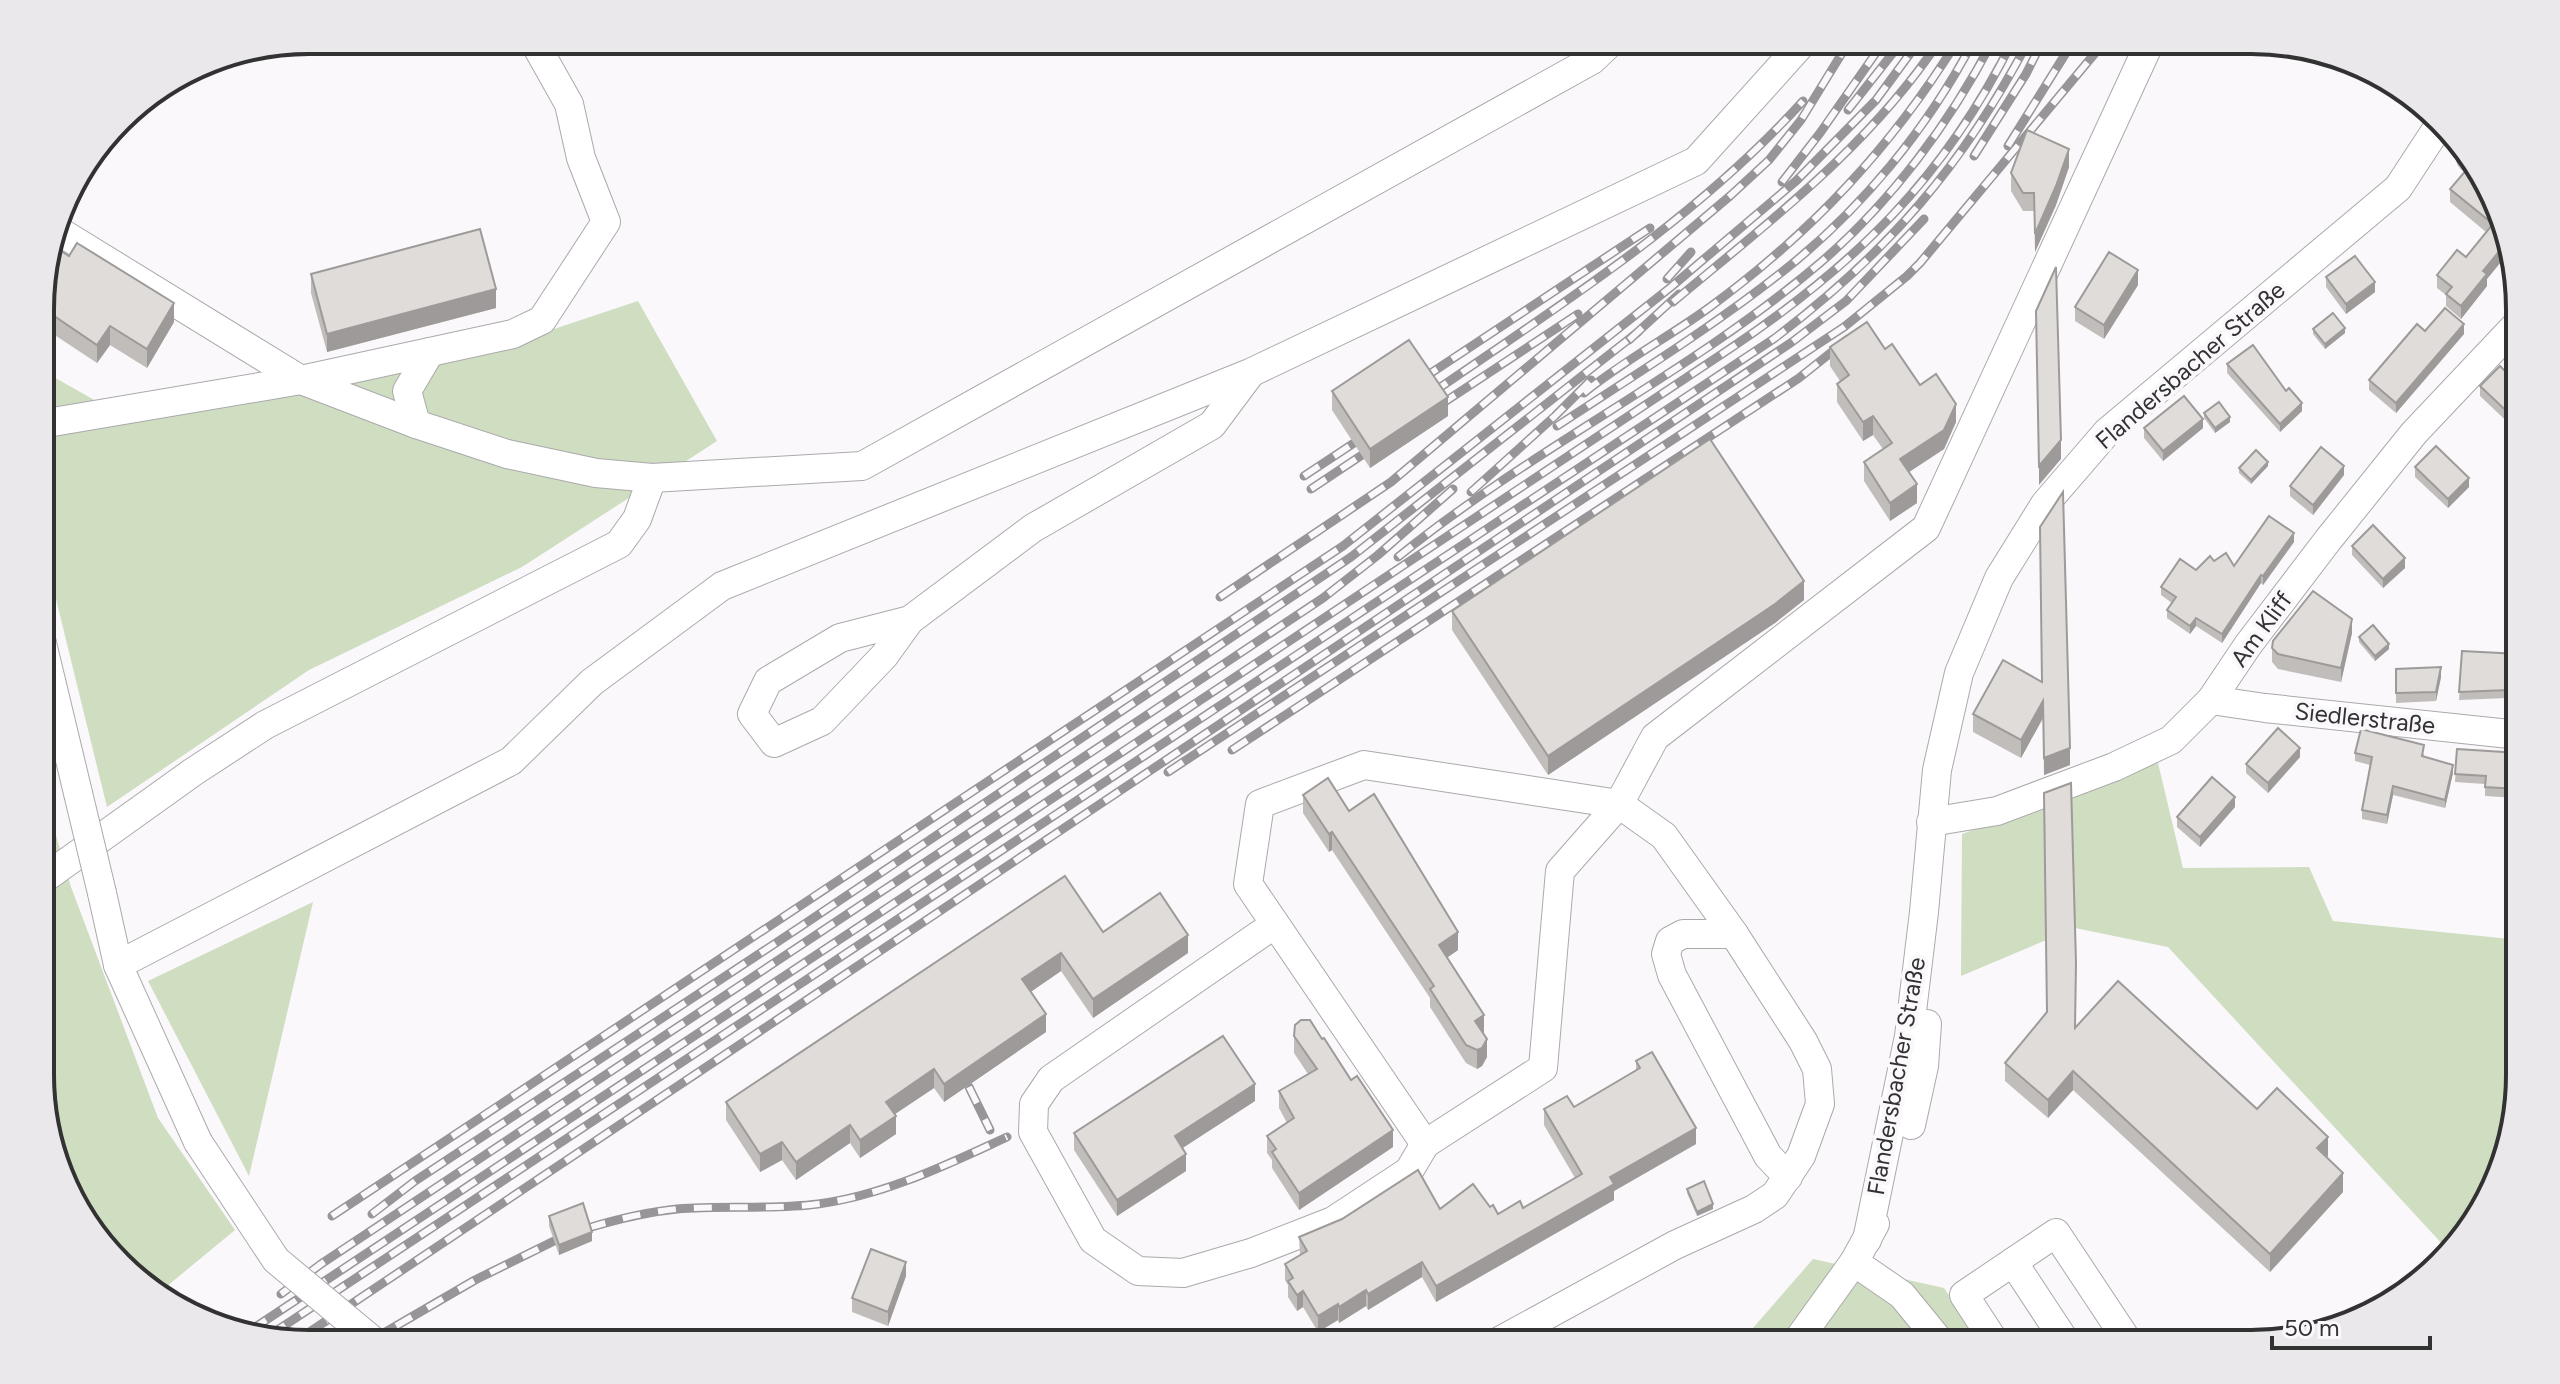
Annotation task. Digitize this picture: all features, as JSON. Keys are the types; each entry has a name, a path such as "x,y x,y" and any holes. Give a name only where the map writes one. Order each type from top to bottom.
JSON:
{"street":[{"path":"55,422 301,380 513,334 542,320 606,222 581,158 569,104 541,54"},
{"path":"66,235 301,380 416,424 507,454 596,473 652,478 862,466 1598,54"},
{"path":"118,965 511,761 592,682 722,586 1250,373 1696,161 1792,54"},
{"path":"1275,924 1051,1079 1034,1104 1033,1132 1093,1240 1138,1271 1183,1273 1251,1253 1333,1221 1409,1171 1425,1144 1543,1068 1560,871 1619,804 1655,737 1926,528 2145,54"},
{"name":"Flandersbacher Straße","path":"1805,1329 1860,1251 1896,1183 1924,1066 1929,966 1924,912 1937,770 1959,673 1999,578 2045,504 2107,432 2398,188 2434,132"},
{"name":"Am Kliff","path":"1931,822 1997,811 2114,767 2171,740 2211,700 2248,645 2395,456 2506,342"},
{"path":"416,424 407,391 430,352"},
{"path":"910,620 840,638 768,681 752,714 774,743 822,721 884,656 910,620 1033,528 1212,425 1250,373"},
{"path":"54,871 193,772 265,725 619,544 637,519 652,478"},
{"path":"54,695 118,965 198,1142 276,1260 360,1330"},
{"name":"Siedlerstraße","path":"2211,700 2506,734"},
{"path":"1425,1144 1248,884 1260,804 1364,765 1619,804 1664,836 1734,934 1803,1041 1817,1069 1820,1104 1801,1156 1775,1195 1754,1209 1675,1245 1521,1329"},
{"path":"1734,934 1683,934 1670,941 1666,954 1672,975 1768,1156 1788,1177"},
{"path":"1986,1329 1964,1295 2056,1233 2120,1329"},
{"path":"1860,1251 1930,1329"},
{"path":"2013,1262 2057,1329"}],"green space":[{"path":"638,301 717,441 522,567 309,670 107,807 55,593 55,378 130,420 524,339"},
{"path":"2158,763 2183,868 2309,867 2333,921 2506,939 2504,1108 2497,1141 2480,1188 2443,1243 2168,947 2075,928 1961,976 1962,834"},
{"path":"54,829 71,887 158,1118 235,1230 166,1287 117,1243 80,1188 68,1157 56,1108"},
{"path":"313,902 249,1176 148,981"},
{"path":"1813,1259 1944,1288 1972,1329 1752,1329"}],"building":[{"path":"2027,130 2069,149 2035,234 2034,193 2023,193 2011,173"},
{"path":"2465,171 2490,221 2450,189"},
{"path":"2492,226 2499,252 2483,271 2487,274 2461,306 2446,294 2452,287 2437,275 2457,250 2466,257"},
{"path":"480,229 496,289 327,334 311,274"},
{"path":"77,243 174,303 147,349 110,326 97,345 55,316 56,276 61,251 69,256"},
{"path":"2109,252 2138,270 2104,325 2075,307"},
{"path":"2355,256 2375,282 2346,304 2326,277"},
{"path":"2056,267 2061,440 2039,466 2036,311"},
{"path":"2445,308 2464,324 2396,403 2369,380 2417,324 2425,331"},
{"path":"2333,313 2345,328 2325,344 2313,329"},
{"path":"1867,322 1885,349 1892,344 1920,385 1936,374 1956,404 1944,430 1900,459 1917,484 1890,503 1864,462 1892,443 1873,416 1863,422 1837,384 1849,375 1830,347"},
{"path":"1409,340 1448,397 1370,449 1332,391"},
{"path":"2253,345 2286,391 2289,388 2302,403 2280,424 2227,364"},
{"path":"2500,366 2506,372 2506,411 2480,386"},
{"path":"2184,396 2203,419 2163,451 2144,428"},
{"path":"2219,402 2230,417 2215,428 2204,413"},
{"path":"1710,439 1804,581 1775,604 1548,756 1452,611"},
{"path":"2436,446 2469,478 2448,499 2415,467"},
{"path":"2321,447 2344,466 2313,505 2290,486"},
{"path":"2256,450 2268,462 2251,480 2239,468"},
{"path":"2063,492 2070,748 2044,758 2043,701 2021,740 1973,714 2003,660 2042,682 2040,527"},
{"path":"2269,516 2294,533 2261,575 2222,634 2196,618 2190,626 2167,610 2176,597 2161,587 2180,559 2196,570 2210,556 2214,561 2226,553 2234,566"},
{"path":"2373,525 2405,558 2383,579 2352,546"},
{"path":"2313,591 2352,619 2341,668 2278,654 2272,648 2273,641"},
{"path":"2373,625 2389,644 2375,656 2359,637"},
{"path":"2462,651 2506,653 2506,690 2459,692"},
{"path":"2441,667 2436,692 2396,693 2396,669"},
{"path":"2278,728 2300,748 2268,783 2246,764"},
{"path":"2361,729 2424,745 2422,756 2453,765 2445,800 2393,786 2387,815 2362,810 2372,757 2355,753"},
{"path":"2457,749 2506,752 2506,788 2485,787 2486,776 2455,774"},
{"path":"2212,777 2235,797 2200,837 2177,817"},
{"path":"1328,778 1349,811 1374,794 1458,932 1439,945 1484,1015 1475,1021 1487,1039 1482,1048 1477,1050 1466,1045 1430,989 1434,986 1332,832 1329,834 1303,795"},
{"path":"2071,783 2075,1028 2118,981 2257,1109 2277,1088 2328,1137 2317,1148 2343,1173 2270,1254 2073,1071 2048,1100 2005,1063 2047,1012 2044,793"},
{"path":"1065,876 1103,932 1160,893 1188,935 1093,999 1061,953 1022,979 1046,1014 944,1084 934,1069 886,1102 896,1116 860,1140 850,1125 796,1162 782,1142 760,1154 726,1102"},
{"path":"1301,1020 1310,1020 1351,1080 1357,1076 1393,1130 1299,1193 1272,1152 1276,1149 1267,1136 1294,1118 1279,1091 1317,1069 1294,1036 1295,1025"},
{"path":"1223,1036 1255,1084 1175,1136 1186,1154 1117,1200 1074,1133"},
{"path":"1652,1052 1696,1128 1610,1177 1614,1184 1436,1286 1422,1262 1368,1294 1366,1290 1318,1316 1303,1291 1297,1295 1288,1281 1293,1278 1285,1264 1307,1251 1299,1237 1342,1219 1418,1170 1440,1209 1473,1184 1498,1214 1520,1201 1523,1208 1582,1174 1544,1109 1567,1096 1574,1107 1640,1068 1636,1061"},
{"path":"1704,1181 1713,1204 1697,1212 1687,1189"},
{"path":"583,1203 592,1232 559,1245 549,1216"},
{"path":"871,1249 906,1262 888,1312 852,1298"}],"railway":[{"path":"1220,597 1391,482 1730,196 1769,160 1801,120 1841,54"},
{"path":"1782,182 1875,54"},
{"path":"1848,110 1892,54"},
{"path":"332,1216 1343,546 1671,287 1796,181 1876,100 1910,54"},
{"path":"1673,302 1782,212 1850,149 1882,115 1930,54"},
{"path":"1584,393 1710,307 1816,218 1877,152 1949,54"},
{"path":"1557,426 1728,313 1811,248 1890,166 1936,105 1966,54"},
{"path":"1398,557 1502,481 1718,341 1820,263 1895,188 1938,131 1985,54"},
{"path":"259,1324 1774,318 1856,251 1926,177 1957,135 2005,54"},
{"path":"280,1328 1775,338 1853,273 1920,204 1977,128 2021,54"},
{"path":"1974,156 2036,54"},
{"path":"2008,146 2065,54"},
{"path":"1168,772 1844,327 1920,263 2094,54"},
{"path":"1432,393 1579,292 1673,222 1762,144 1803,101"},
{"path":"312,1330 1792,342 1846,301 1924,219"},
{"path":"1422,379 1650,228"},
{"path":"1667,279 1691,252"},
{"path":"1629,340 1679,294"},
{"path":"1440,405 1578,314"},
{"path":"372,1214 415,1181 1351,557 1638,332"},
{"path":"1232,750 1799,378 1848,339"},
{"path":"1471,492 1591,380"},
{"path":"1304,476 1354,443"},
{"path":"1311,489 1362,455"},
{"path":"281,1294 321,1264 1323,598 1453,489"},
{"path":"969,1087 990,1130"},
{"path":"588,1228 632,1216 677,1209 800,1206 843,1200 915,1178 1007,1137"},
{"path":"389,1330 475,1280 554,1241"}]}
